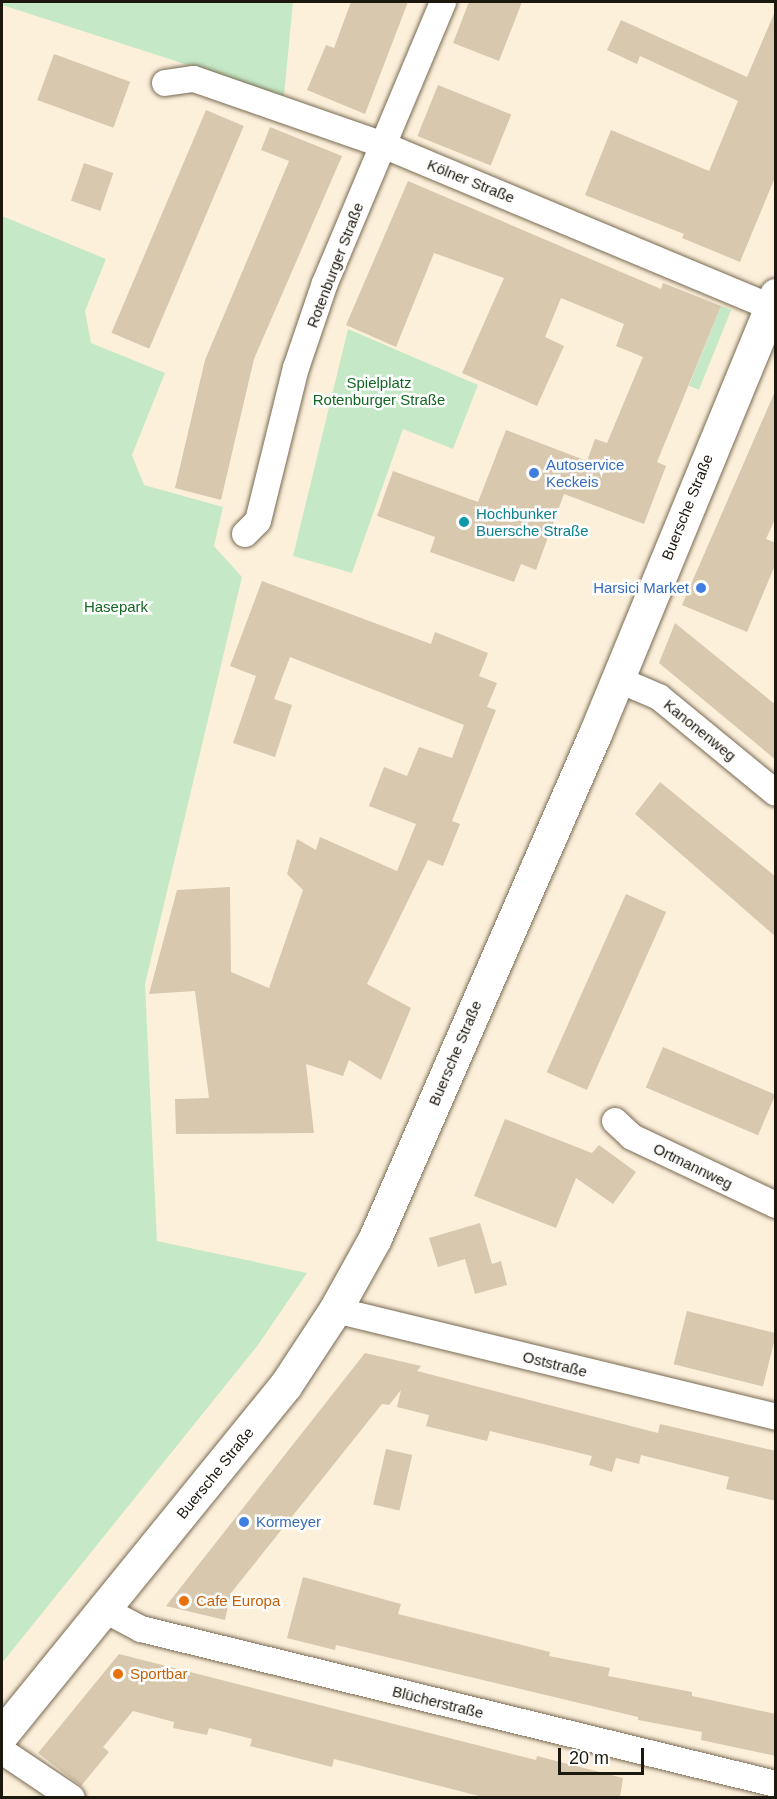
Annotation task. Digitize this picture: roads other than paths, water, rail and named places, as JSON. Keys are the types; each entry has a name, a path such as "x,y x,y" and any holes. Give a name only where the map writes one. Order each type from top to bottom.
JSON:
{"main road":[{"name":"Buersche Straße","path":"2,1734 285,1386 335,1310 380,1228 617,679 773,301"}],"street":[{"name":"Rotenburger Straße","path":"245,534 258,521 296,368 325,283 443,2"},
{"name":"Kölner Straße","path":"165,83 194,79 383,145 773,301"},
{"name":"Kanonenweg","path":"617,679 659,697 776,793"},
{"name":"Ortmannweg","path":"615,1121 632,1137 776,1205"},
{"name":"Oststraße","path":"335,1310 776,1417"},
{"name":"Blücherstraße","path":"105,1610 141,1629 776,1784"},
{"path":"2,1751 72,1797"}],"place":[{"name":"Autoservice Keckeis","path":"534,473"},
{"name":"Hochbunker Buersche Straße","path":"464,522"},
{"name":"Harsici Market","path":"701,588"},
{"name":"Kormeyer","path":"244,1522"},
{"name":"Cafe Europa","path":"184,1601"},
{"name":"Sportbar","path":"118,1674"}],"park label":[{"name":"Spielplatz Rotenburger Straße","path":"379,390"},
{"name":"Hasepark","path":"116,607"}]}
